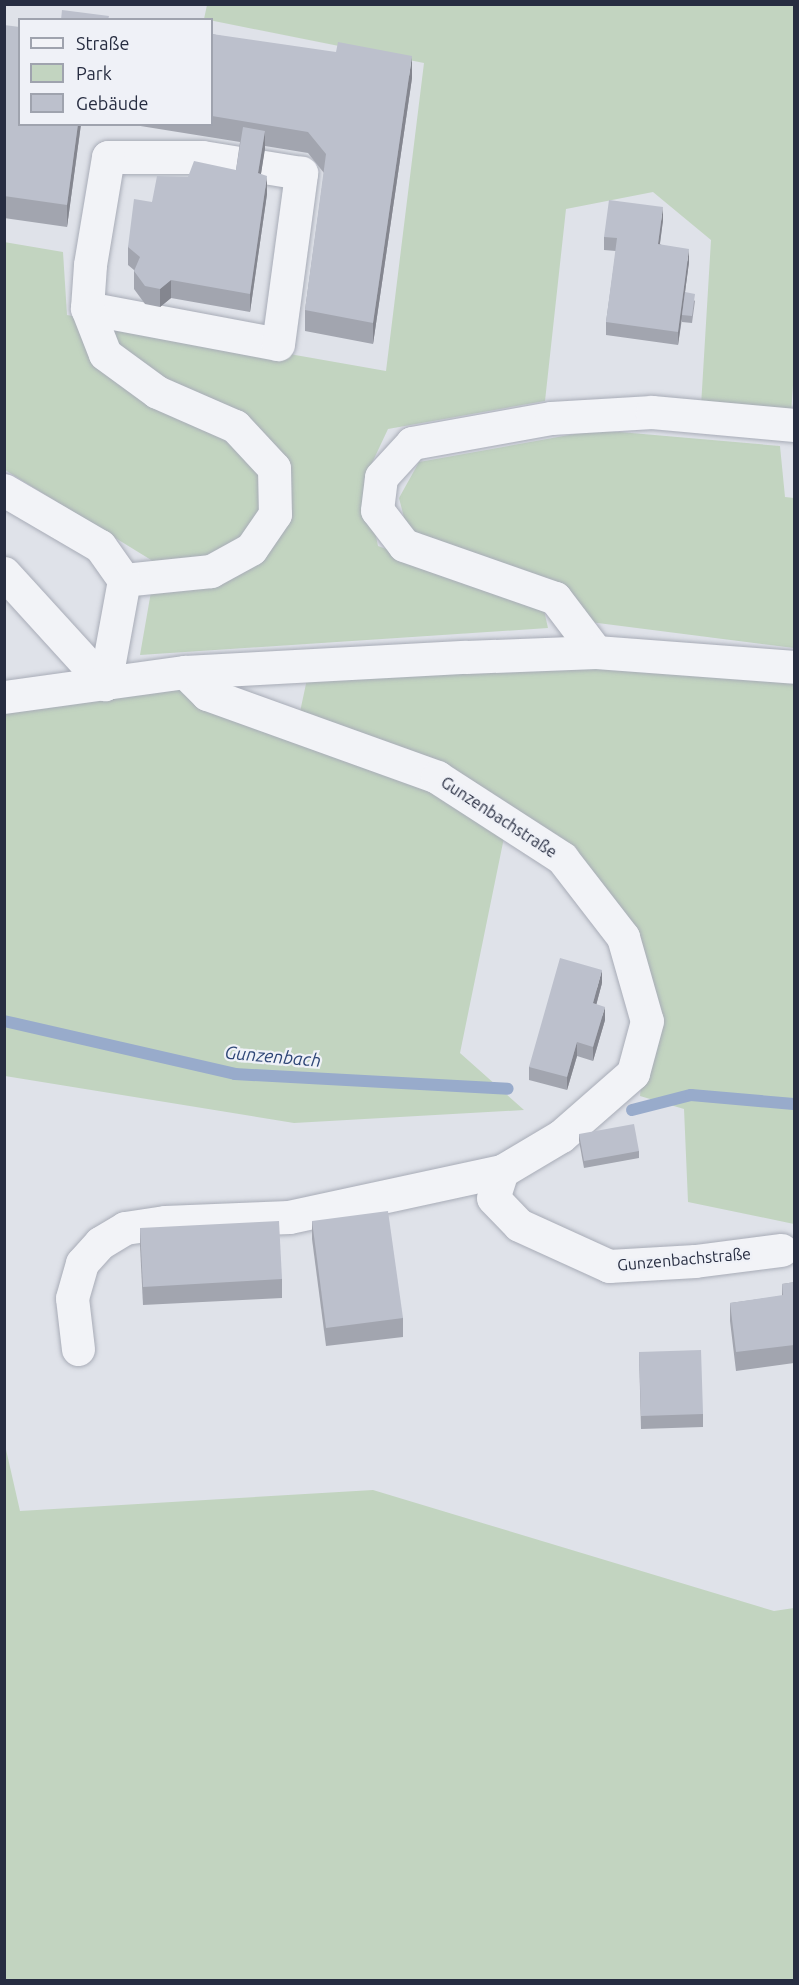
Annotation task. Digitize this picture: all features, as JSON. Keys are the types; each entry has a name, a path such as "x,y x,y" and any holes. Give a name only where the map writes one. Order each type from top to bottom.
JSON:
{"street":[{"path":"87,308 278,344 301,173 202,157 108,157 90,265 87,308 105,354 157,392 235,426 274,468 275,514 251,549 211,571 124,580"},
{"path":"596,652 555,598 404,545 377,510 381,477 412,443 551,418 652,412 795,425"},
{"path":"4,490 100,546 124,580 105,684"},
{"path":"4,573 105,684"},
{"path":"4,697 185,672 596,652 780,665 795,648"},
{"name":"Gunzenbachstraße","path":"185,672 207,694 437,777 562,858 623,937 647,1021 633,1073 561,1136 502,1171 494,1198 519,1225 609,1266 695,1262 781,1250"},
{"path":"78,1349 72,1298 82,1263 100,1243 125,1228 165,1222 289,1218 502,1171"}],"green space":[{"path":"207,5 794,5 794,371 791,414 701,406 711,240 653,192 566,209 545,401 388,429 364,480 378,546 543,606 548,628 140,655 156,563 5,470 4,242 63,252 67,315 386,371 424,63 204,18"},
{"path":"597,430 780,446 785,497 794,498 794,648 590,622 409,537 399,498 419,462"},
{"path":"310,665 794,667 794,1224 688,1202 684,1109 640,1096 647,1021 623,937 507,823 460,1053 524,1110 294,1123 5,1076 4,697 185,672 297,726"},
{"path":"5,1445 20,1511 373,1490 774,1611 794,1608 794,1980 5,1980"}],"building":[{"path":"62,10 109,16 108,18 61,18"},
{"path":"4,25 18,27 18,126 78,126 67,205 4,196"},
{"path":"213,34 336,52 338,42 412,56 373,323 305,310 326,154 308,132 213,116"},
{"path":"243,127 265,131 258,173 267,176 250,294 171,280 160,289 145,286 134,271 140,257 128,247 134,199 152,202 157,176 188,177 194,161 236,170"},
{"path":"609,200 663,207 658,244 689,249 678,332 606,322 617,238 604,237"},
{"path":"685,292 695,294 692,316 682,315"},
{"path":"560,958 602,970 593,1003 605,1007 593,1047 577,1042 567,1077 529,1067"},
{"path":"634,1124 639,1151 584,1161 579,1134"},
{"path":"388,1211 403,1318 326,1328 312,1221"},
{"path":"279,1221 282,1279 143,1287 140,1228"},
{"path":"795,1282 795,1348 794,1345 736,1352 730,1303 783,1295 782,1284"},
{"path":"701,1350 703,1414 641,1416 639,1352"}],"waterway":[{"name":"Gunzenbach","path":"4,1021 235,1074 508,1089"},
{"name":"Gunzenbach","path":"632,1110 691,1095 794,1104"}]}
